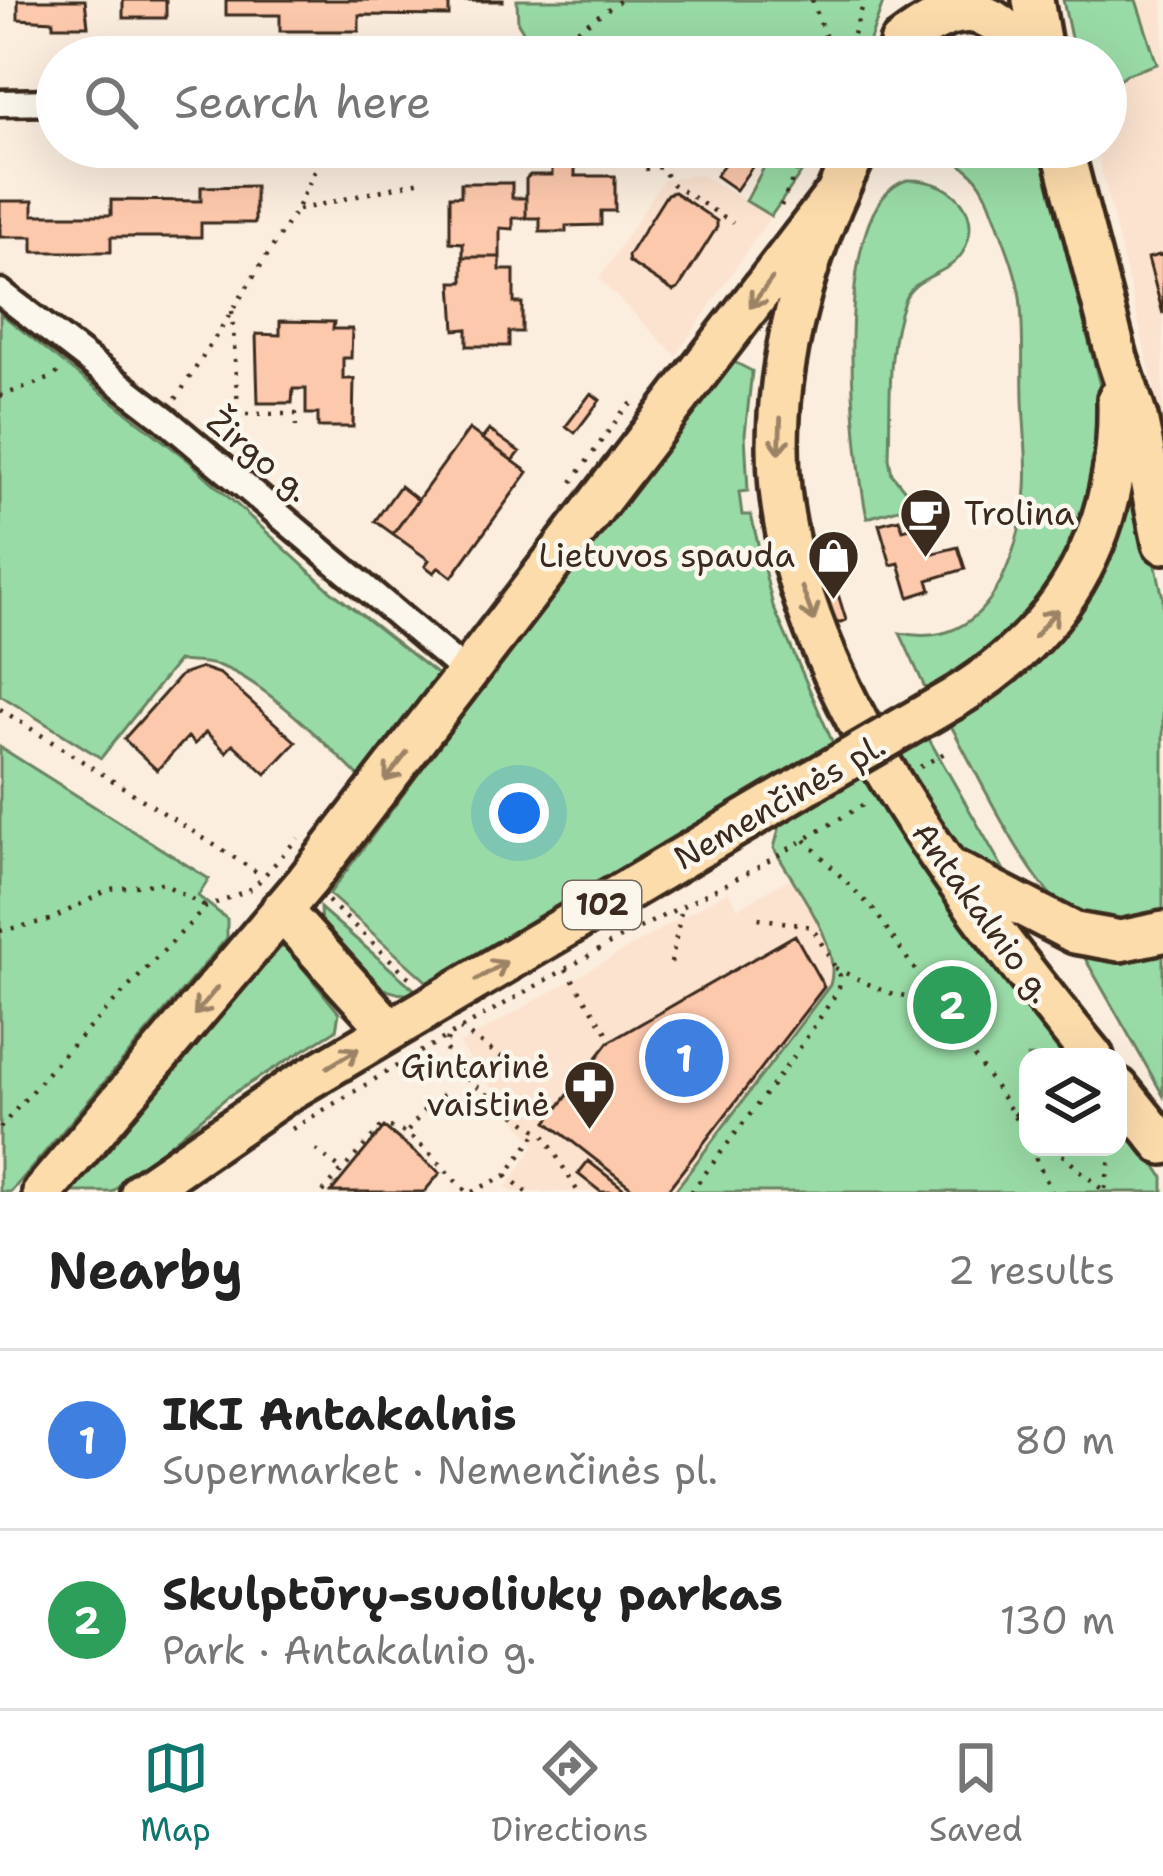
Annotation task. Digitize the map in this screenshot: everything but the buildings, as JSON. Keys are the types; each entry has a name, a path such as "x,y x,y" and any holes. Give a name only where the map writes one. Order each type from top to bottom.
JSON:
{"main road":[{"path":"904,36 918,0"},
{"path":"1034,0 1040,36"},
{"path":"914,36 942,9 970,4 986,7 1008,23 1016,36"},
{"name":"Antakalnio g.","path":"849,168 832,200 784,372 778,447 784,512 800,582 854,712 892,783 1005,948 1086,1048"},
{"name":"102","path":"1067,168 1117,358"},
{"path":"43,1192 284,889 469,675 832,200"},
{"path":"1117,358 1162,528"},
{"name":"Nemenčinės pl.","path":"141,1192 203,1146 390,1030 447,1023 815,779 1005,664 1044,627 1090,555 1114,468 1117,358"},
{"path":"946,866 1074,932 1120,941 1163,932"},
{"path":"284,889 390,1030"},
{"path":"1127,1099 1163,1144"}],"street":[{"path":"0,103 36,103"},
{"name":"Žirgo g.","path":"0,292 164,418 469,675"}],"path":[{"path":"569,36 621,0"},
{"path":"812,0 825,36"},
{"path":"852,36 865,0"},
{"path":"164,418 296,210 317,168"},
{"path":"645,169 653,168"},
{"path":"662,168 672,184 733,224"},
{"path":"781,206 797,168"},
{"path":"296,210 421,181"},
{"path":"232,311 238,410 296,414 296,426"},
{"path":"0,396 53,377 77,352"},
{"path":"0,710 284,889 412,981 447,1023 528,1076"},
{"path":"282,1136 447,1023 566,969 866,802"},
{"path":"805,840 874,910 1019,1126"},
{"path":"0,931 50,920 110,889 162,883 206,907"},
{"path":"0,1128 62,1056 206,907 253,888 284,889"},
{"path":"671,963 682,907"},
{"path":"691,1192 839,989 836,968 812,928 752,917"},
{"path":"836,968 885,992 934,1001"},
{"path":"566,969 610,1037"},
{"path":"447,1023 444,1048 470,1082 538,1131 578,1192"},
{"path":"408,1131 446,1092"},
{"path":"1012,1112 1019,1118"},
{"path":"323,1192 381,1127 408,1131 469,1192 506,1175 538,1131"},
{"path":"316,1150 342,1170"},
{"path":"1034,1156 1052,1192"},
{"path":"1063,1156 1104,1192"},
{"path":"1104,1192 1110,1156"},
{"path":"506,1175 526,1192"}],"shaded area":[{"path":"1136,0 1163,0 1163,426 1101,168 1127,168 1127,74 1157,64"},
{"path":"700,174 771,216 676,356 599,279 663,180"},
{"path":"790,878 816,918 835,968 830,985 674,1192 512,1192 506,1187 535,1145 459,1044 728,891 738,908"}],"green space":[{"path":"517,0 884,0 871,36 526,36 518,23"},
{"path":"1063,0 1136,0 1157,64 1127,74 1127,36 1071,36"},
{"path":"764,168 804,168 771,216 746,201"},
{"path":"1045,168 1100,386 1102,429 1088,509 1060,572 1023,625 962,673 927,692 900,633 950,631 985,606 1008,565 1025,503 1020,297 990,203 967,169"},
{"path":"907,180 935,184 957,198 965,208 970,233 952,264 909,292 894,339 889,458 892,474 916,504 867,518 853,389 856,281 865,234 882,199"},
{"path":"0,313 188,460 331,591 443,679 365,783 279,703 242,676 214,665 178,661 101,758 0,695"},
{"path":"730,360 752,371 745,434 748,491 739,492 742,515 751,515 773,606 835,748 434,988 329,894"},
{"path":"1131,454 1163,598 1163,914 1113,923 1075,913 1050,894 1018,849 950,724 1024,671 1077,613 1112,544"},
{"path":"926,734 1013,886 966,862 891,754"},
{"path":"0,747 209,879 198,896 227,919 227,938 11,1192 0,1192"},
{"path":"866,769 1068,1048 1019,1048 1019,1156 1127,1156 1127,1123 1163,1177 1163,1192 674,1192 830,985 832,969 823,933 774,848 782,818"},
{"path":"320,908 416,993 387,990 362,974 321,927"},
{"path":"1078,946 1163,946 1163,1095"},
{"path":"271,948 287,948 339,1013 336,1030 226,1098 112,1192 60,1192"}],"place":[{"name":"Trolina","path":"925,559"},
{"name":"Lietuvos spauda","path":"834,601"},
{"name":"Skulptūrų-suoliukų parkas","path":"952,1005"},
{"name":"IKI Antakalnis","path":"684,1058"},
{"name":"Gintarinė vaistinė","path":"589,1131"}]}
